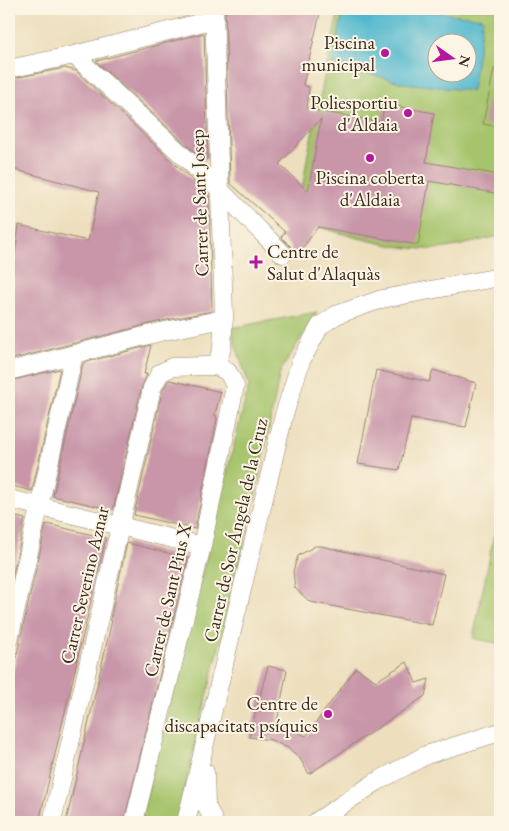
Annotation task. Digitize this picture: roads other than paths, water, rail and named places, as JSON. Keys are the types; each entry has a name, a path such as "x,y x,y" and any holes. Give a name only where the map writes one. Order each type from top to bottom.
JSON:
{"street":[{"path":"9,69 74,55 215,14"},
{"name":"Carrer de Sant Josep","path":"215,14 224,319 222,348 216,366"},
{"path":"74,55 219,188 283,254"},
{"name":"Carrer de Sor Ángela de la Cruz","path":"186,822 284,415 301,361 320,326 336,315 382,299 500,277"},
{"path":"9,371 160,332 224,319"},
{"path":"9,639 74,354"},
{"name":"Carrer Severino Aznar","path":"52,822 152,388 160,374 172,367 216,366"},
{"name":"Carrer de Sant Pius X","path":"134,822 202,546 235,386 228,372 216,366"},
{"path":"9,499 202,546"},
{"path":"316,822 376,782 426,755 500,732"},
{"name":"Carrer de Sor Ángela de la Cruz","path":"204,749 206,804 214,822"}],"water":[{"name":"Piscina municipal","path":"351,9 408,9 483,18 476,64 476,32 426,32 426,82 473,82 472,91 404,83 332,64 343,13"}],"place":[{"name":"Piscina municipal","path":"385,53"},
{"name":"Poliesportiu d'Aldaia","path":"408,113"},
{"name":"Piscina coberta d'Aldaia","path":"370,158"},
{"name":"Centre de Salut d'Alaquàs","path":"256,262"},
{"name":"Centre de discapacitats psíquics","path":"328,714"}]}
